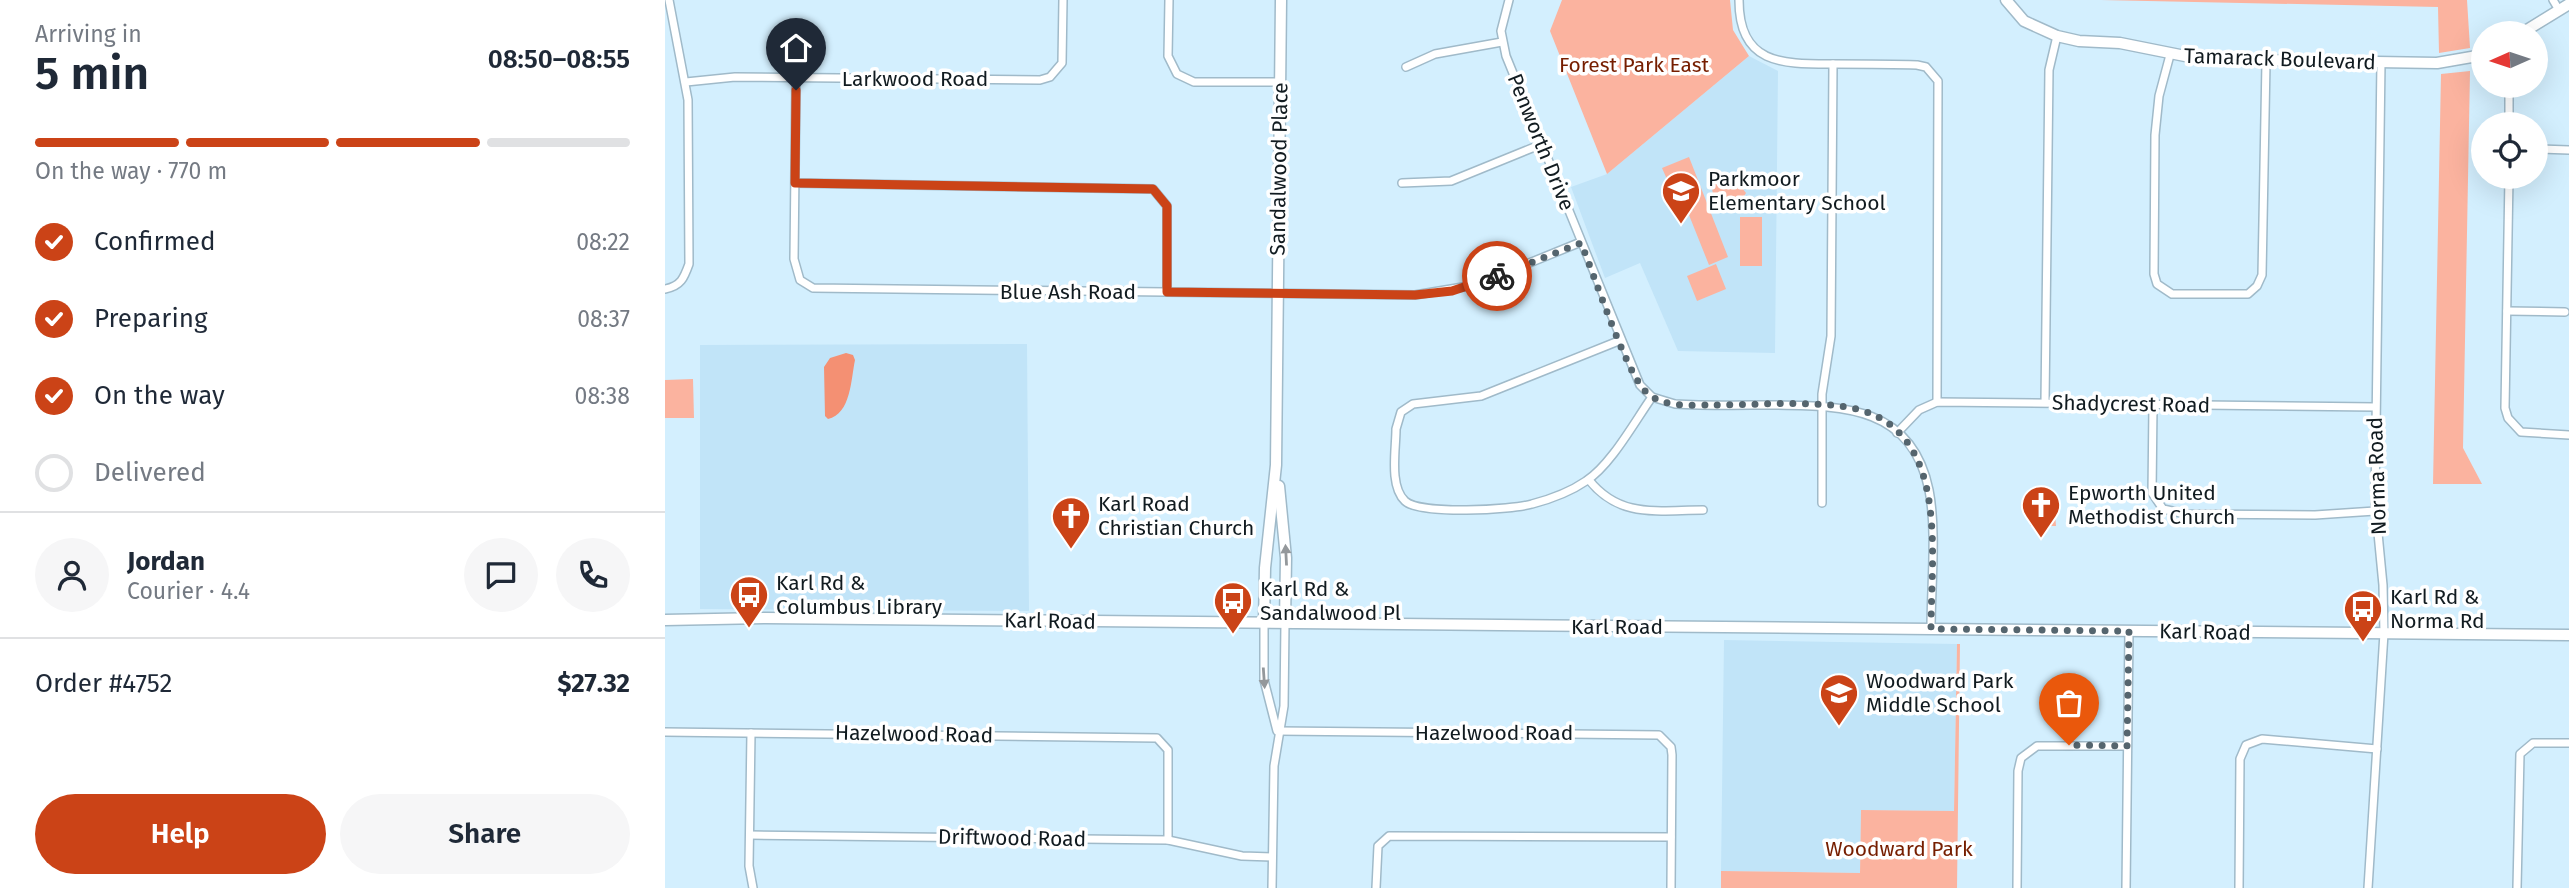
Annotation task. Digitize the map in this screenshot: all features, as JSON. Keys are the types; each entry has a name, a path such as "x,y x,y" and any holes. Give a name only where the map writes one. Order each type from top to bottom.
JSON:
{"main road":[{"name":"Sandalwood Place","path":"1263,622 1265,568 1276,465 1281,0"},
{"name":"Tamarack Boulevard","path":"2006,0 2024,21 2057,36 2079,41 2120,43 2200,59 2437,63 2471,57"},
{"path":"2541,21 2569,4"},
{"name":"Sandalwood Place","path":"1276,465 1286,558 1285,623"},
{"name":"Karl Road","path":"665,620 1263,622 2569,635"}],"street":[{"path":"665,289 674,287 684,279 688,264 689,223 690,129 686,82 669,0"},
{"name":"Larkwood Road","path":"686,82 735,77 1040,80 1058,71 1063,55 1063,0"},
{"path":"1169,0 1168,56 1177,74 1193,82 1279,82"},
{"name":"Penworth Drive","path":"1509,0 1502,25 1502,42 1634,376 1652,397"},
{"path":"1739,0 1743,31 1753,46 1767,58 1790,64 1926,67 1938,81 1937,402 1919,410 1897,433"},
{"path":"2553,0 2559,10"},
{"path":"2045,402 2049,70 2057,36"},
{"path":"1406,67 1434,54 1502,42"},
{"path":"2170,55 2159,96 2155,135 2153,261 2157,284 2165,291 2178,295 2237,296 2253,290 2262,275 2266,62"},
{"name":"Norma Road","path":"2368,888 2384,633 2382,561 2375,511 2381,62"},
{"path":"1822,503 1822,405 1831,336 1833,64"},
{"path":"796,78 795,183 1153,189 1167,206 1167,292"},
{"path":"1402,183 1451,181 1542,144"},
{"path":"2548,149 2569,150"},
{"name":"Blue Ash Road","path":"795,183 794,259 800,280 820,290 1415,295 1452,291 1581,243"},
{"path":"2509,189 2505,408 2508,418 2521,432 2569,435"},
{"path":"2507,311 2565,312"},
{"path":"1621,341 1481,396 1420,403 1406,408 1398,419 1396,429 1396,481 1404,501 1420,508 1508,508 1553,498 1589,480 1616,449 1652,397 1683,405 1822,405 1860,411 1897,433 1920,464 1929,492 1931,629"},
{"name":"Shadycrest Road","path":"1937,402 2375,407"},
{"path":"2153,405 2152,493 2157,503 2170,512 2315,515 2375,511"},
{"path":"1589,480 1611,502 1629,509 1703,510"},
{"name":"Sandalwood Place","path":"1263,622 1264,687 1278,732"},
{"name":"Sandalwood Place","path":"1272,888 1278,732 1284,706 1285,623"},
{"path":"2126,888 2129,631"},
{"name":"Hazelwood Road","path":"665,732 1150,737 1162,742 1168,750 1168,840"},
{"name":"Hazelwood Road","path":"1278,732 1651,734 1666,740 1672,755 1671,837"},
{"path":"751,733 750,835 753,888"},
{"path":"2239,888 2240,759 2246,745 2262,739 2377,749"},
{"path":"2517,888 2518,770 2525,747 2542,742 2569,743"},
{"path":"2017,888 2018,771 2021,758 2037,746 2127,746"},
{"path":"1376,888 1377,853 1383,841 1398,834 1671,837 1671,888"},
{"name":"Driftwood Road","path":"750,835 1168,840 1242,856 1272,857"}],"shaded area":[{"name":"Parkmoor Elementary School","path":"1749,56 1778,71 1775,353 1678,351 1640,263 1605,278 1571,187 1607,174"},
{"path":"1027,344 1029,611 700,609 700,345"},
{"path":"846,353 853,355 855,360 849,395 836,416 828,419 825,416 824,367 830,358"},
{"name":"Woodward Park Middle School","path":"1724,640 1957,644 1954,811 1861,810 1860,873 1721,871"}],"green space":[{"name":"Forest Park East","path":"1562,0 1730,0 1733,30 1749,56 1607,174 1550,31"},
{"path":"2101,0 2467,0 2470,48 2439,53 2438,7"},
{"path":"2470,71 2463,448 2482,484 2433,484 2441,74"},
{"path":"1689,157 1728,257 1709,265 1689,215 1682,213 1662,168"},
{"path":"1731,174 1746,193 1738,206 1732,209 1718,201 1712,188 1716,177"},
{"path":"1740,217 1762,217 1762,266 1740,266"},
{"path":"1716,264 1726,289 1697,301 1687,276"},
{"path":"693,379 694,418 665,418 665,380"},
{"path":"2030,490 2053,490 2056,526 2030,526"},
{"name":"Woodward Park","path":"1957,644 1960,644 1957,888 1721,888 1721,871 1860,873 1861,810 1954,811"}],"way so far":[{"path":"1497,276 1581,243 1634,376 1652,397 1683,405 1840,406 1879,419 1897,433 1914,452 1926,477 1929,492 1931,629 2129,631 2127,746 2069,745"}],"place":[{"name":"Parkmoor Elementary School","path":"1681,225"},
{"name":"Epworth United Methodist Church","path":"2041,539"},
{"name":"Karl Road Christian Church","path":"1071,550"},
{"name":"Karl Rd & Columbus Library","path":"749,629"},
{"name":"Karl Rd & Sandalwood Pl","path":"1233,635"},
{"name":"Karl Rd & Norma Rd","path":"2363,643"},
{"name":"Woodward Park Middle School","path":"1839,727"}],"route":[{"path":"796,90 795,183 1153,189 1167,206 1167,292 1415,295 1452,291 1497,276"}]}
